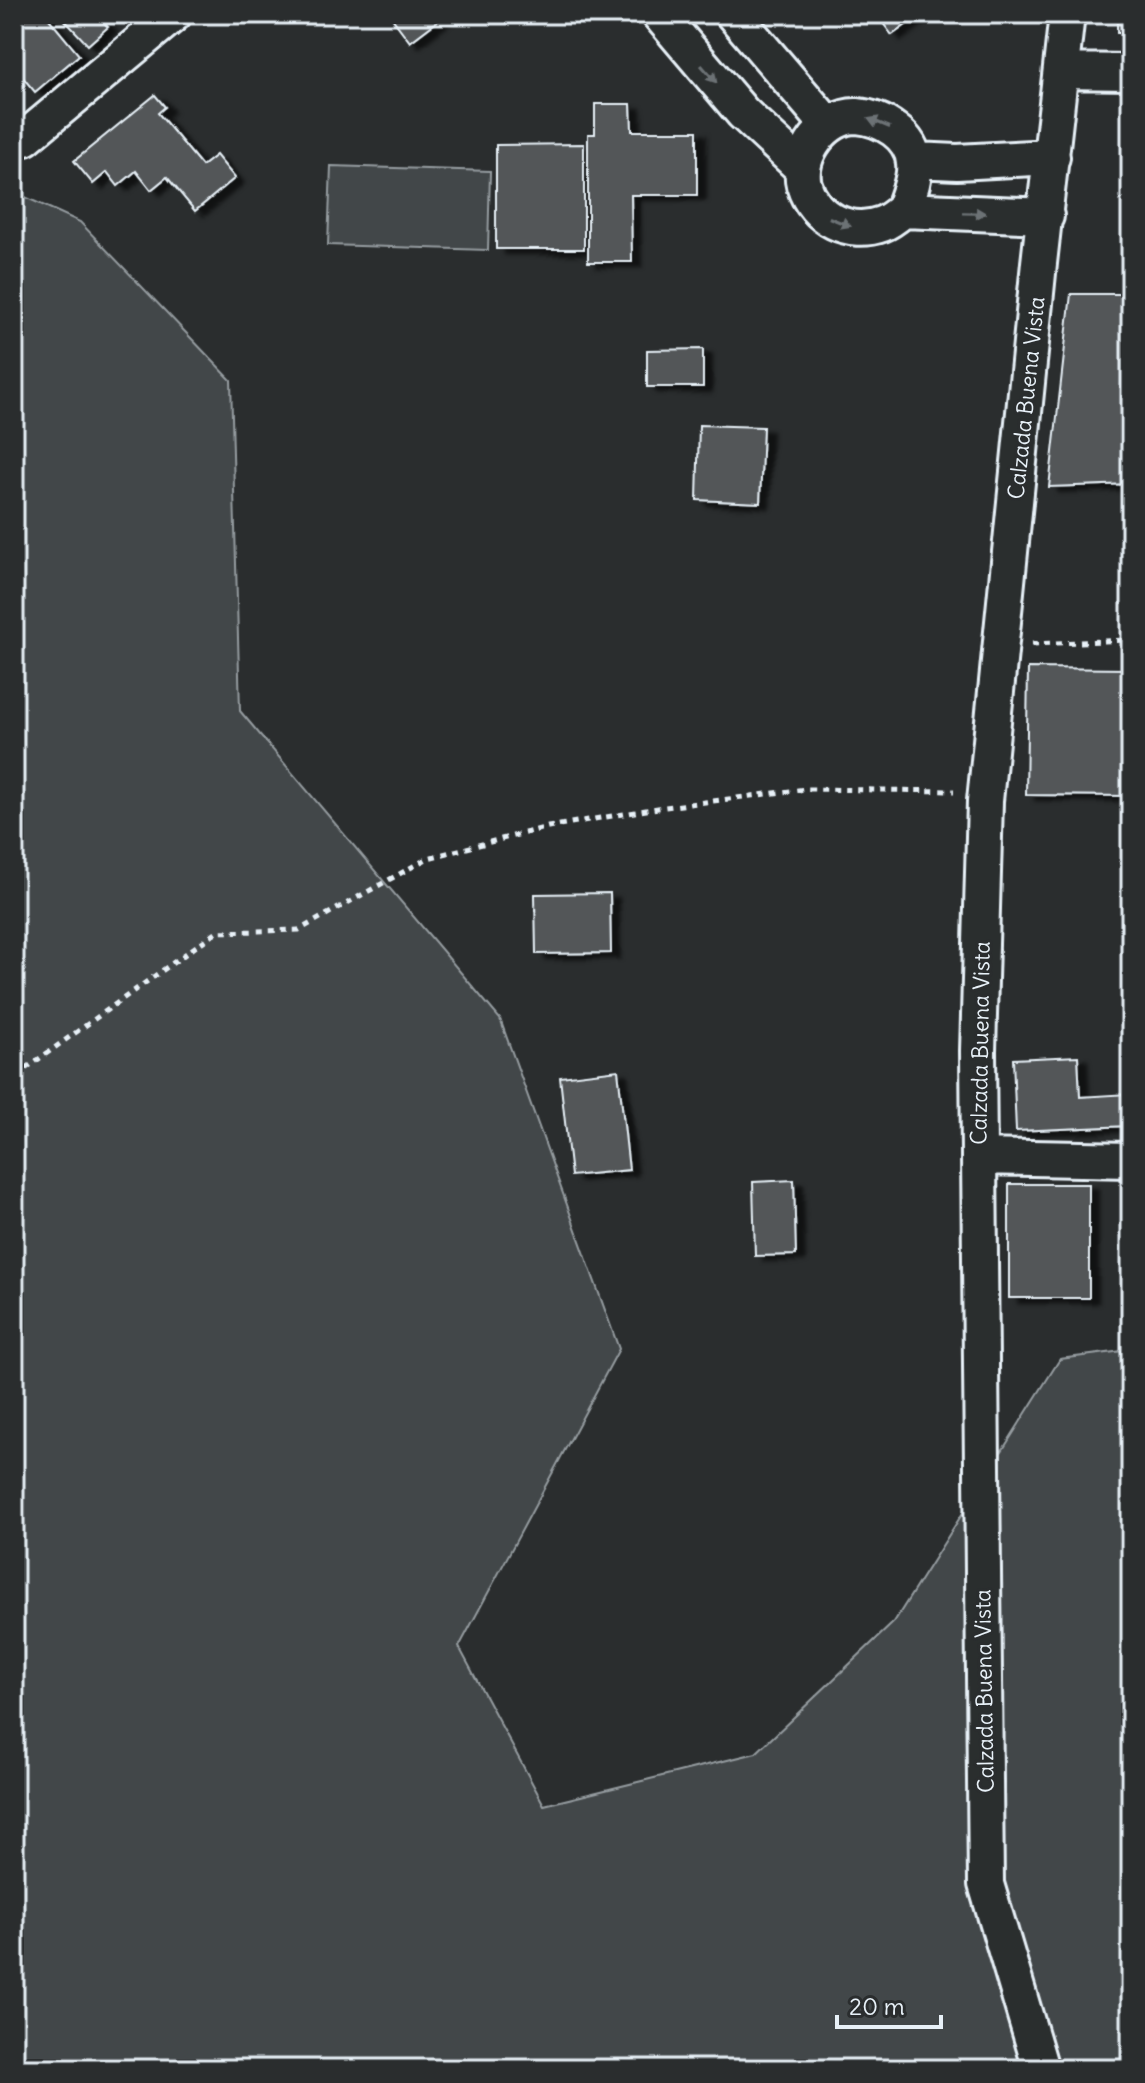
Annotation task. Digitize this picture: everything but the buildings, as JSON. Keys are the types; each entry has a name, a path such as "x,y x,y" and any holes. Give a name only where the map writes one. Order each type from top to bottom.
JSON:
{"street":[{"path":"25,138 174,14"},
{"path":"659,14 743,113 803,169"},
{"path":"733,14 828,125"},
{"name":"Calzada Buena Vista","path":"1041,2069 986,1884 978,1051 985,801 1067,14"},
{"path":"1061,71 1131,72"},
{"path":"903,210 912,183 915,160 902,136 881,120 854,116 828,125 812,143 803,169 804,185 815,207 835,223 860,229 884,223 903,210 1046,216"},
{"path":"915,160 957,162 1052,157"},
{"path":"979,1157 1131,1160"}],"path":[{"path":"1002,645 1131,640"},
{"path":"14,1067 25,1069 216,932 299,930 428,858 548,827 658,808 806,789 950,790 985,801"}],"shaded area":[{"path":"331,166 490,171 488,250 328,245"},
{"path":"14,192 80,222 231,380 240,711 500,1019 619,1349 459,1647 544,1805 756,1753 894,1622 1060,1359 1131,1350 1131,2069 14,2069"}]}
